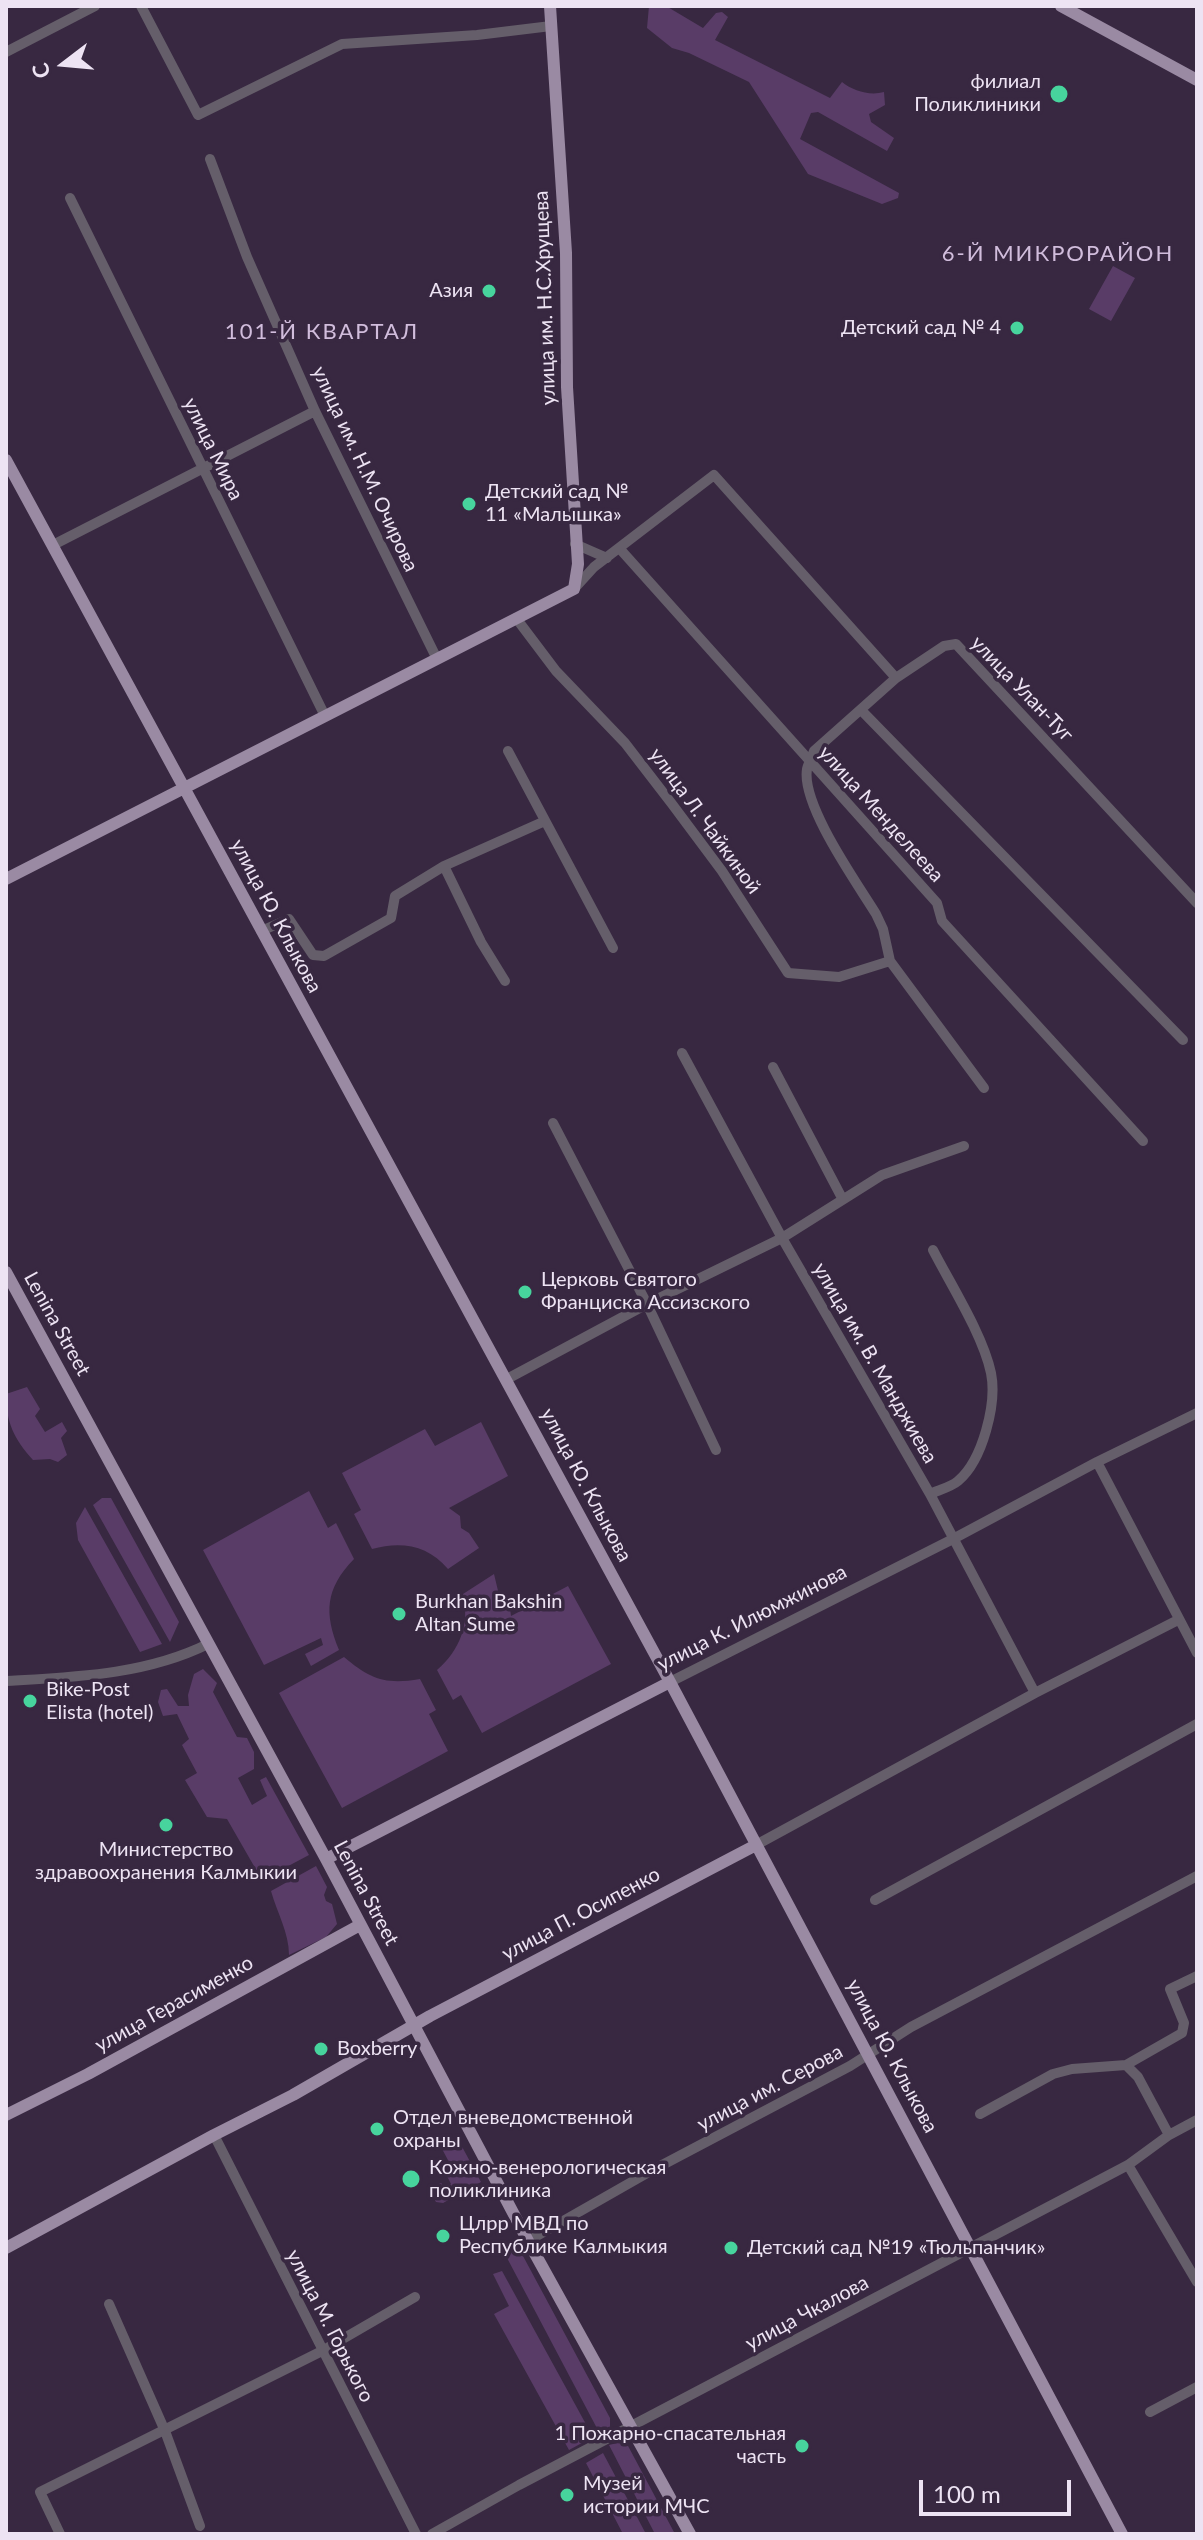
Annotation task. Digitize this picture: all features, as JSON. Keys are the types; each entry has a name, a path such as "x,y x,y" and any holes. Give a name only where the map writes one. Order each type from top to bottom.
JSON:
{"main road":[{"name":"улица им. Н.С.Хрущева","path":"550,6 566,253 567,387 578,564 574,589"},
{"path":"1061,6 1197,80"},
{"name":"улица Ю. Клыкова","path":"6,460 507,1379 1122,2534"},
{"path":"6,879 574,589"},
{"name":"Lenina Street","path":"6,1272 326,1859 528,2241 690,2534"},
{"name":"улица К. Илюмжинова","path":"326,1859 670,1682"},
{"name":"улица П. Осипенко","path":"6,2248 756,1845"},
{"name":"улица Герасименко","path":"6,2115 88,2074 360,1925"}],"street":[{"path":"6,52 95,6"},
{"path":"141,6 198,115 342,44 477,35 551,26"},
{"name":"улица им. Н.М. Очирова","path":"210,159 247,257 315,411 437,659"},
{"name":"улица Мира","path":"70,198 325,716"},
{"path":"53,545 315,411"},
{"path":"574,589 594,567 714,475 896,678 814,751 807,768 811,794 820,820 876,914 883,929 890,961 984,1088"},
{"path":"575,544 607,558"},
{"name":"улица Менделеева","path":"620,549 937,903 942,921 1143,1141"},
{"name":"улица Л. Чайкиной","path":"516,618 556,671 625,743 672,804 722,871 788,973 839,977 890,961"},
{"name":"улица Улан-Туг","path":"896,678 944,646 956,644 1197,903"},
{"path":"861,710 1183,1040"},
{"path":"508,751 613,948"},
{"path":"261,931 289,919 313,955 324,956 391,918 395,896 444,866 545,821"},
{"path":"444,866 481,942 505,981"},
{"name":"улица им. В. Манджиева","path":"682,1053 782,1238 930,1494 1035,1693"},
{"path":"773,1067 842,1198"},
{"path":"553,1123 647,1304 716,1450"},
{"path":"507,1379 647,1304 782,1238 882,1175 964,1146"},
{"path":"930,1494 957,1483 976,1461 988,1426 992,1376 985,1351 933,1250"},
{"name":"улица К. Илюмжинова","path":"670,1682 1197,1413"},
{"path":"1097,1462 1197,1653"},
{"name":"улица П. Осипенко","path":"756,1845 1035,1693 1178,1620"},
{"path":"6,1681 85,1676 145,1666 177,1659 208,1644"},
{"path":"875,1900 1197,1724"},
{"name":"улица им. Серова","path":"528,2241 649,2172 869,2055 911,2027 1197,1876"},
{"path":"980,2114 1053,2074 1072,2069 1126,2065 1182,2033 1184,2023 1170,1989 1197,1976"},
{"path":"1126,2065 1138,2077 1169,2135"},
{"name":"улица Чкалова","path":"432,2534 1128,2165 1169,2135 1197,2120"},
{"name":"улица М. Горького","path":"214,2135 416,2534"},
{"path":"1128,2165 1197,2282"},
{"path":"60,2534 40,2492 322,2351 415,2297"},
{"path":"109,2304 165,2431 200,2526"},
{"path":"1150,2412 1197,2387"}],"shaded area":[{"path":"649,6 666,6 703,28 716,13 722,12 728,17 715,40 830,98 842,82 862,92 884,92 885,105 869,114 871,122 894,138 887,151 818,112 811,113 800,139 899,193 898,198 882,204 808,174 749,82 672,48 647,28"},
{"path":"1113,266 1135,278 1111,321 1089,309"},
{"path":"27,1387 40,1409 35,1416 45,1432 62,1422 67,1431 61,1438 67,1455 58,1462 33,1460 12,1430 6,1394"},
{"path":"481,1422 508,1476 449,1508 460,1516 461,1528 469,1533 479,1548 448,1569 432,1555 413,1547 393,1545 372,1549 354,1514 361,1510 342,1473 425,1429 435,1446"},
{"path":"309,1491 328,1528 336,1523 354,1559 337,1581 330,1602 331,1624 339,1650 311,1666 305,1654 323,1645 321,1638 264,1665 203,1550"},
{"path":"102,1498 111,1498 179,1622 170,1642 93,1505"},
{"path":"85,1507 162,1644 140,1652 78,1540 76,1523"},
{"path":"494,1574 500,1599 510,1608 511,1616 568,1586 611,1664 482,1733 461,1695 453,1700 437,1670 452,1654 461,1636 465,1616 463,1594"},
{"path":"344,1657 362,1671 379,1678 397,1681 420,1679 436,1710 429,1714 448,1751 342,1808 279,1693"},
{"path":"203,1669 217,1683 213,1692 237,1737 247,1738 254,1752 254,1769 238,1778 252,1805 267,1796 260,1780 266,1777 309,1855 262,1880 227,1819 207,1817 185,1780 197,1773 182,1745 189,1739 177,1714 163,1716 158,1702 161,1690 167,1689 178,1706 189,1706 188,1695 194,1674"},
{"path":"316,1866 327,1887 324,1895 326,1901 332,1904 337,1924 326,1937 289,1955 285,1930 271,1891"},
{"path":"459,2141 481,2182 443,2203 436,2202 428,2188 441,2183 445,2187 451,2184 443,2168 449,2162 441,2147"},
{"path":"515,2249 523,2256 610,2418 610,2428 600,2434 506,2256"},
{"path":"502,2271 593,2437 569,2450 494,2314 509,2306 493,2274"},
{"path":"627,2444 675,2534 655,2534 609,2445"},
{"path":"603,2453 646,2534 623,2534 586,2463"}],"place":[{"name":"филиал Поликлиники","path":"1059,94"},
{"name":"Азия","path":"489,291"},
{"name":"Детский сад № 4","path":"1017,328"},
{"name":"Детский сад № 11 «Малышка»","path":"469,504"},
{"name":"Церковь Святого Франциска Ассизского","path":"525,1292"},
{"name":"Burkhan Bakshin Altan Sume","path":"399,1614"},
{"name":"Bike-Post Elista (hotel)","path":"30,1701"},
{"name":"Министерство здравоохранения Калмыкии","path":"166,1825"},
{"name":"Boxberry","path":"321,2049"},
{"name":"Отдел вневедомственной охраны","path":"377,2129"},
{"name":"Кожно-венерологическая поликлиника","path":"411,2179"},
{"name":"Цлрр МВД по Республике Калмыкия","path":"443,2236"},
{"name":"Детский сад №19 «Тюльпанчик»","path":"731,2248"},
{"name":"1 Пожарно-спасательная часть","path":"802,2446"},
{"name":"Музей истории МЧС","path":"567,2495"}],"district":[{"name":"6-Й МИКРОРАЙОН","path":"1058,254"},
{"name":"101-Й КВАРТАЛ","path":"322,332"}]}
